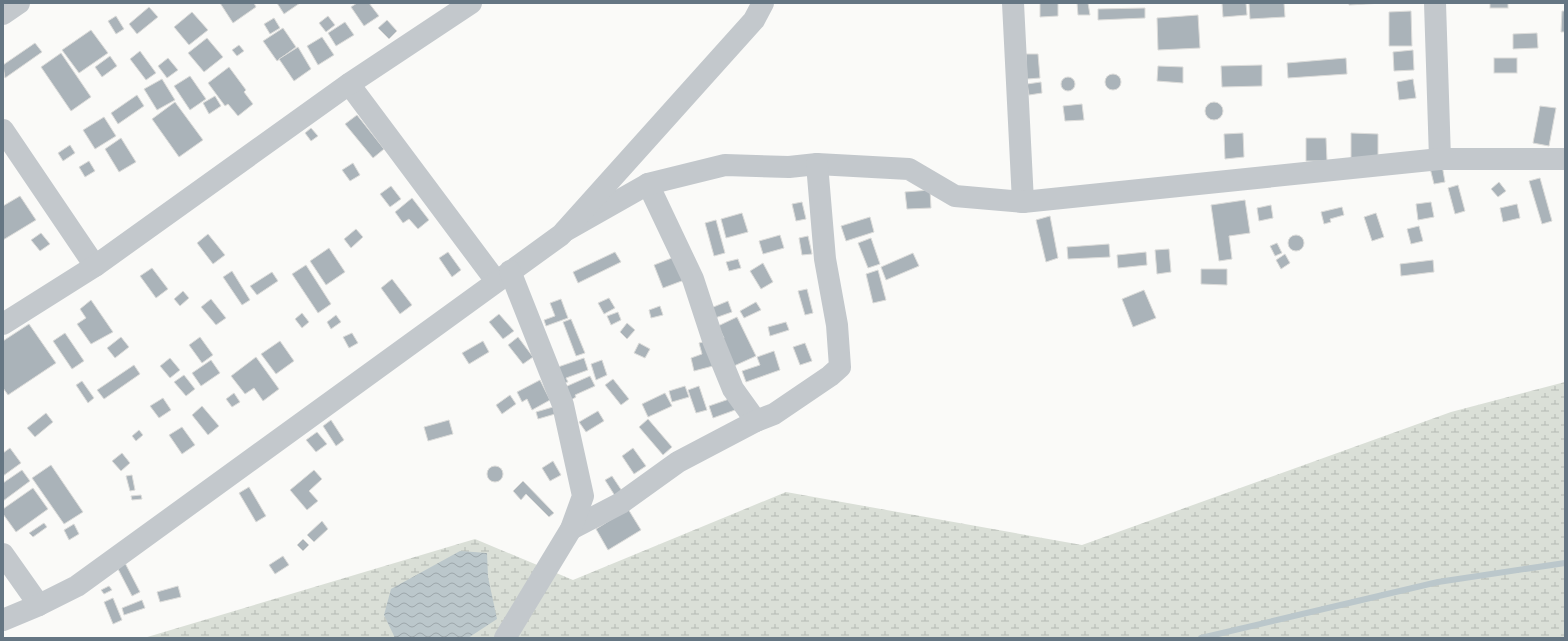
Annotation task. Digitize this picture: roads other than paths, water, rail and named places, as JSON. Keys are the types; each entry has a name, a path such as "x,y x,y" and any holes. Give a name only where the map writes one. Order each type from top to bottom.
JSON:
{"street":[{"path":"3,14 19,3"},
{"path":"3,324 95,266 349,84 471,3"},
{"path":"565,230 754,20 763,3"},
{"path":"1013,3 1023,202"},
{"path":"1435,3 1440,159"},
{"path":"349,84 503,276 563,405 583,496 571,529 505,638"},
{"path":"3,130 95,266"},
{"path":"3,620 39,605 77,586 565,230 648,184 724,165 789,167 817,164 909,169 954,196 1023,202 1440,159 1565,159"},
{"path":"571,529 621,503 678,462 756,421 774,414 830,376 840,367 837,324 825,258 817,164"},
{"path":"648,184 693,279 713,340 733,390 756,421"},
{"path":"3,554 39,605"}],"water":[{"path":"460,551 487,553 488,577 497,619 468,638 395,638 384,615 391,589"}],"waterway":[{"path":"1201,638 1438,582 1565,563"}]}
